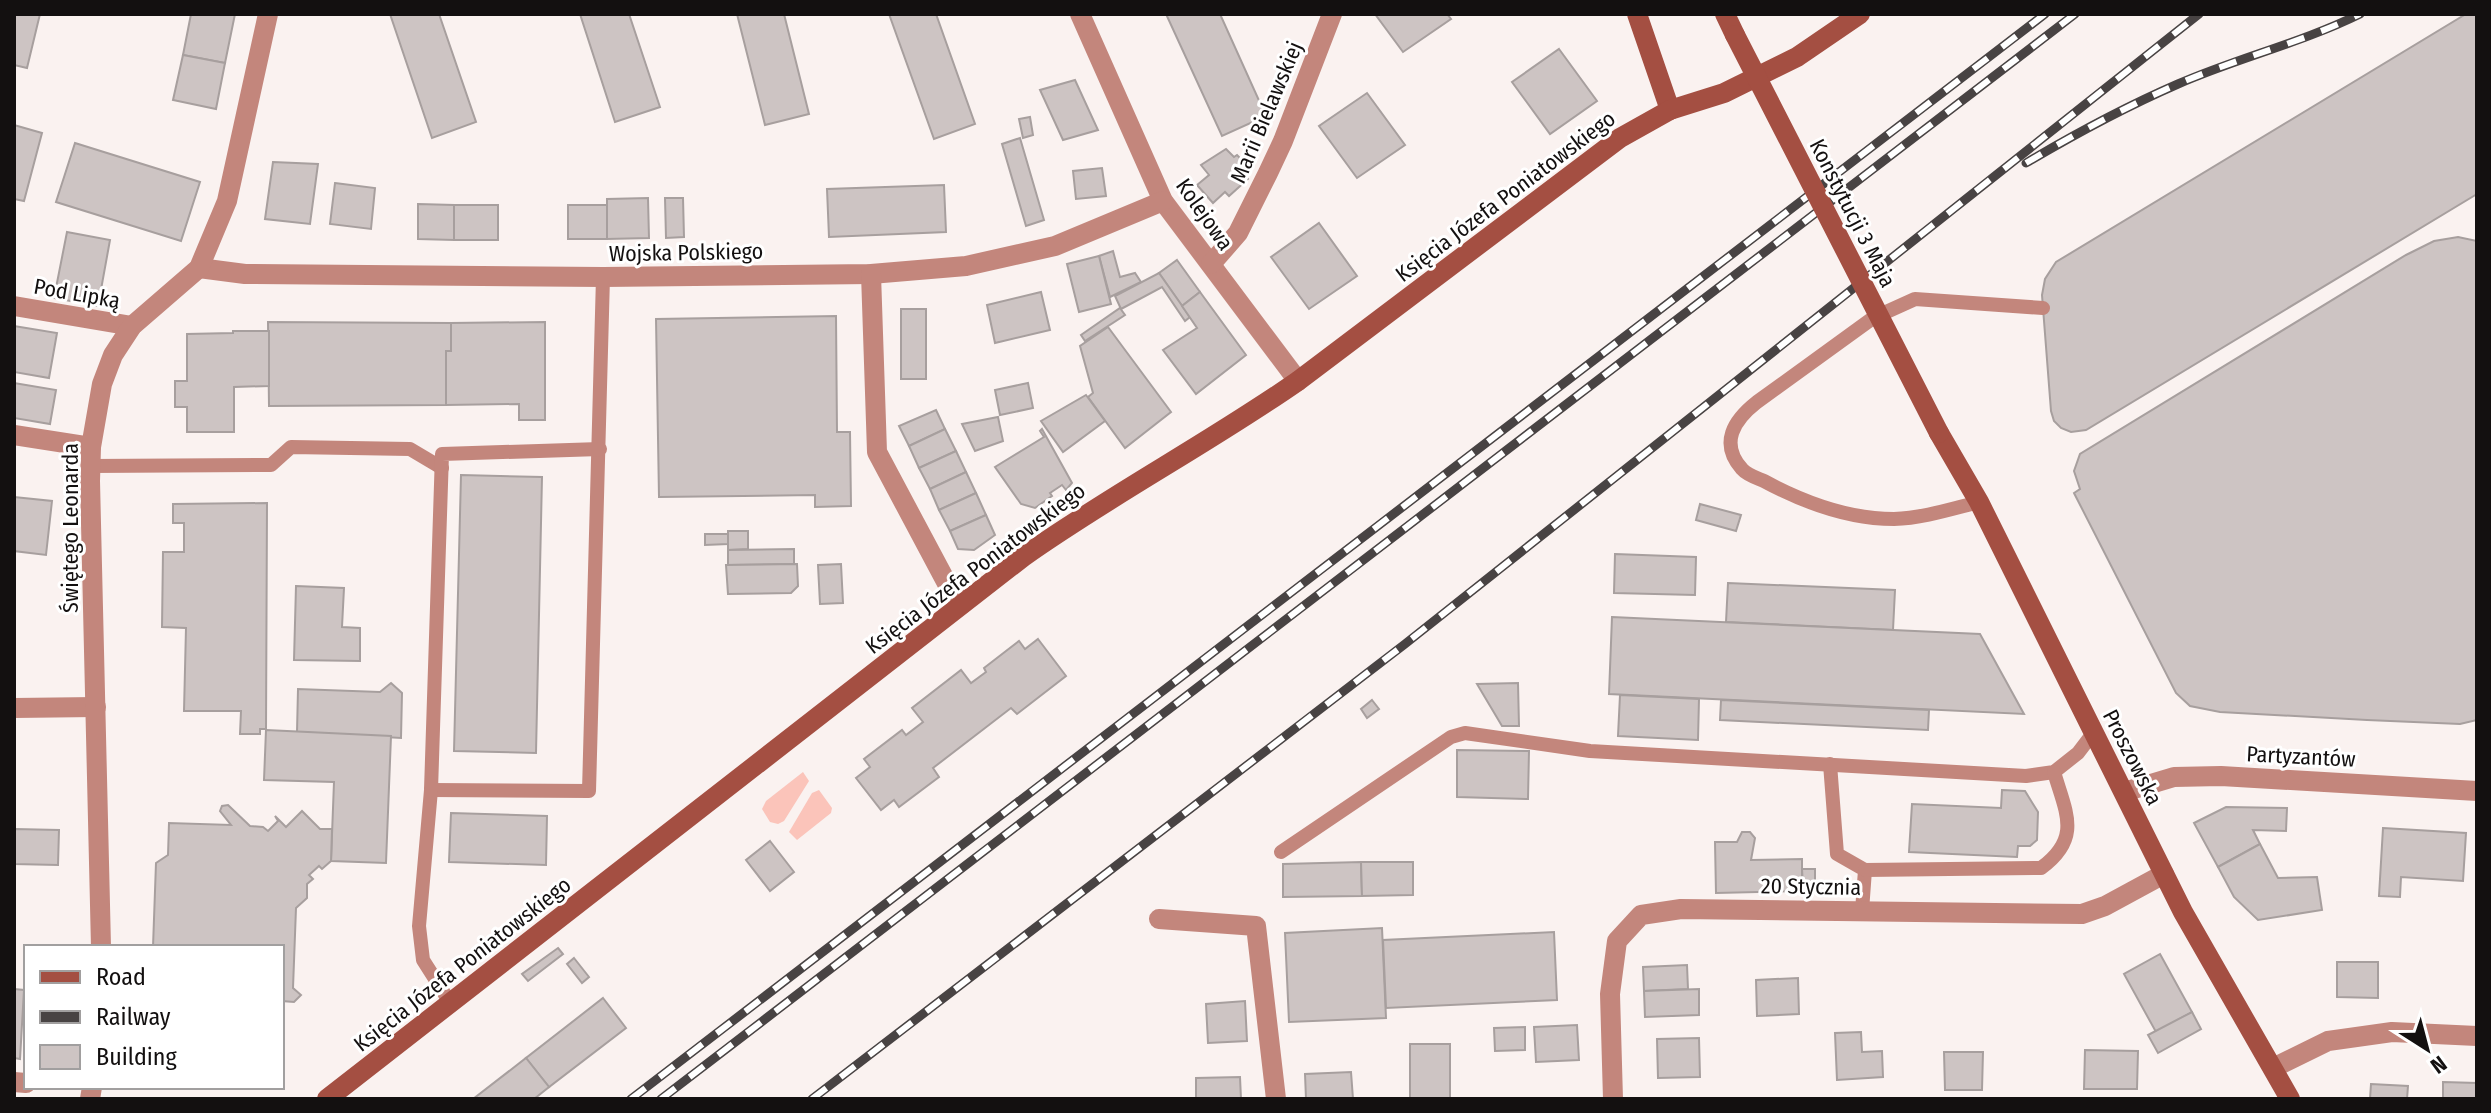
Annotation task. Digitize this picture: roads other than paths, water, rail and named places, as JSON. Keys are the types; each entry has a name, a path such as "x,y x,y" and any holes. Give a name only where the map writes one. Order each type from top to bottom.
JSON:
{"main road":[{"path":"1637,14 1670,110"},
{"name":"Konstytucji 3 Maja","path":"1725,14 1939,433"},
{"name":"Księcia Józefa Poniatowskiego","path":"327,1099 962,604 1085,513 1253,412 1298,381 1620,138 1670,110 1724,93 1797,57 1860,14"},
{"name":"Proszowska","path":"1939,433 1979,502 2164,874 2290,1099"}],"street":[{"name":"Świętego Leonarda","path":"101,945 91,457 102,384 113,355 132,326 199,268 227,201 268,14"},
{"name":"Kolejowa","path":"1080,14 1163,201 1298,381"},
{"name":"Marii Bielawskiej","path":"1211,264 1238,233 1283,141 1332,14"},
{"name":"Wojska Polskiego","path":"199,268 245,274 603,277 871,274 966,266 1055,246 1163,201"},
{"path":"871,274 877,452 950,589 962,604"},
{"name":"Pod Lipką","path":"14,306 132,326"},
{"path":"14,435 91,457"},
{"path":"14,708 96,707"},
{"name":"Partyzantów","path":"2124,792 2174,777 2221,776 2477,791"},
{"name":"20 Stycznia","path":"1613,1099 1610,994 1617,941 1641,915 1681,909 2082,914 2105,906 2164,874"},
{"path":"1159,919 1256,926 1276,1099"},
{"path":"2273,1068 2328,1041 2392,1032 2477,1036"}],"lane":[{"path":"431,790 589,791 603,277"},
{"path":"1979,502 1935,514 1893,519 1843,513 1789,495 1743,471 1731,449 1731,435 1739,416 1757,402 1873,318 1915,299 2043,308"},
{"path":"91,457 271,465 291,447 410,449 442,468"},
{"path":"451,1004 423,960 419,926 431,790 442,454 600,449"},
{"path":"1281,852 1451,737 1465,733 1590,751 2026,776 2054,772 2078,753 2094,732"},
{"path":"1830,764 1837,854 1865,870 2041,868 2057,857 2067,836 2067,818 2054,772"},
{"path":"1862,911 1865,870"}],"railway":[{"path":"631,1099 2045,14"},
{"path":"661,1099 2075,14"},
{"path":"812,1099 1405,644 2199,14"},
{"path":"2026,163 2100,121 2178,84 2315,34 2360,14"}]}
